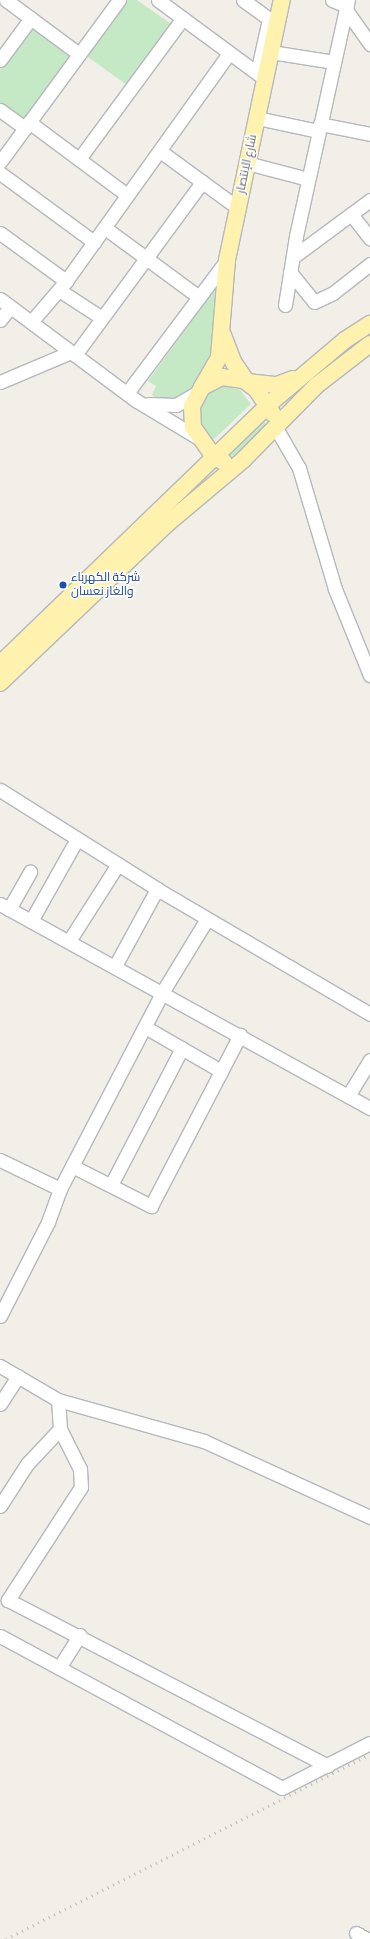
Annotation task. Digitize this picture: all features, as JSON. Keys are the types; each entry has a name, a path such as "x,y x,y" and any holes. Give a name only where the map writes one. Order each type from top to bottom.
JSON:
{"main road":[{"name":"شارع الإنتصار","path":"200,390 216,367 222,330 227,260 257,118 261,76 271,52 282,0"},
{"path":"0,664 268,405 302,375 370,324"},
{"path":"222,330 234,363 247,382 268,405 274,422 272,432"},
{"path":"0,683 169,522 244,459 317,385 370,344"},
{"path":"244,459 229,463 214,457 200,440 191,420 200,390 222,377 247,382 277,385 302,375"}],"street":[{"path":"6,0 79,54"},
{"path":"158,0 261,76 269,19 243,0"},
{"path":"332,0 347,5 370,44"},
{"path":"0,162 79,54 114,2"},
{"path":"285,306 308,179 347,5"},
{"path":"0,60 31,18"},
{"path":"79,159 183,18"},
{"path":"271,52 334,62"},
{"path":"31,322 62,286 105,228 127,195 230,53"},
{"path":"0,110 27,125 79,159 127,195"},
{"path":"257,118 319,128 370,134"},
{"path":"160,151 238,208"},
{"path":"247,163 308,179"},
{"path":"0,172 94,242"},
{"path":"0,382 73,353 102,318 202,182"},
{"path":"293,257 370,200"},
{"path":"351,214 370,238"},
{"path":"105,228 199,297"},
{"path":"0,233 102,318"},
{"path":"132,397 199,297 227,260"},
{"path":"290,272 314,302 333,294 370,264"},
{"path":"0,320 5,303 132,397 200,440"},
{"path":"132,397 167,407 200,390"},
{"path":"272,432 299,468 335,589 370,675"},
{"path":"0,790 157,889 370,1014"},
{"path":"31,921 77,838"},
{"path":"69,941 118,864"},
{"path":"30,872 4,907 163,992 370,1108"},
{"path":"115,966 157,889"},
{"path":"0,1316 48,1222 60,1189 163,992 207,919"},
{"path":"145,1027 221,1071"},
{"path":"72,1166 151,1206 240,1035"},
{"path":"111,1185 182,1048"},
{"path":"348,1096 370,1060"},
{"path":"0,1160 60,1189"},
{"path":"0,1366 58,1400 204,1441 370,1517"},
{"path":"0,1404 18,1376"},
{"path":"58,1400 60,1429 80,1469 82,1487 4,1598 80,1635 328,1766"},
{"path":"0,1506 27,1464 60,1429"},
{"path":"59,1668 80,1635"},
{"path":"0,1636 280,1788 292,1786 370,1743"}],"green space":[{"path":"124,0 137,0 171,24 127,85 85,55"},
{"path":"31,25 72,55 22,122 0,106 0,66"},
{"path":"213,291 216,293 213,352 192,389 175,399 157,399 152,395 156,386 148,381"},
{"path":"222,384 240,390 251,404 213,440 201,422 200,404 206,392"},
{"path":"264,419 266,426 236,456 226,454"}],"railway":[{"path":"6,1939 370,1754"}],"place":[{"name":"شركة الكهرباء والغاز نعسان","path":"63,585"}]}
